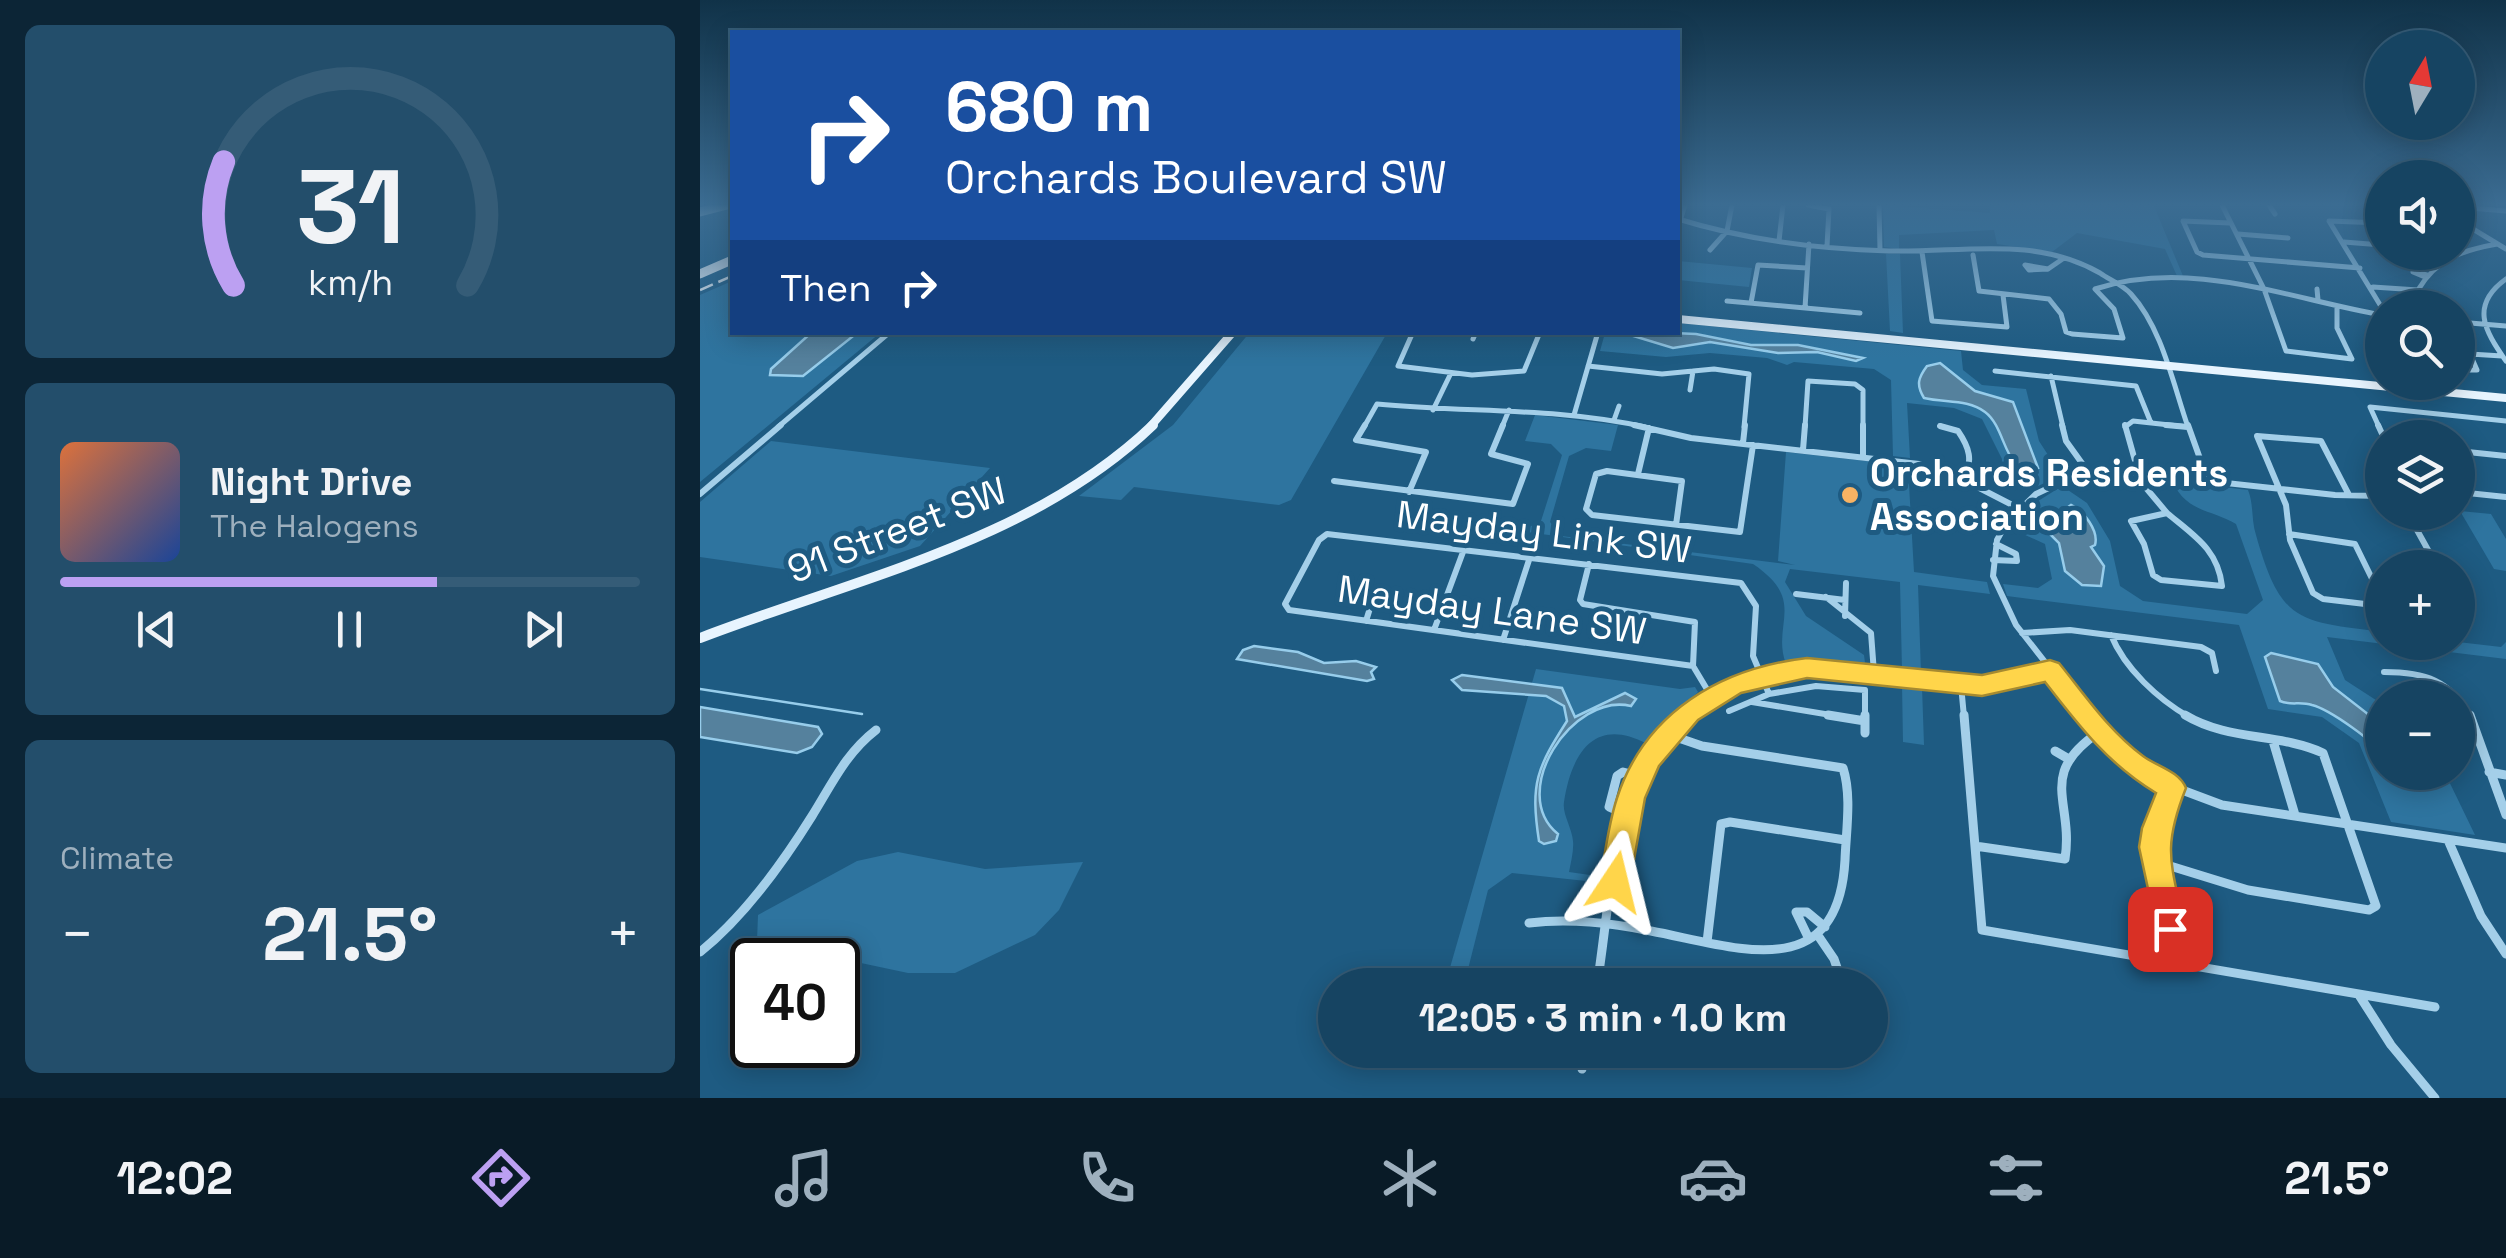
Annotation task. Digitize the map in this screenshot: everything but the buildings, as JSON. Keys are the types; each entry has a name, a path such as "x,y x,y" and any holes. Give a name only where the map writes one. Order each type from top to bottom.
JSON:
{"highway":[{"path":"700,275 730,263"}],"main road":[{"path":"1680,317 2506,398"},
{"name":"91 Street SW","path":"700,638 938,554 1044,504 1094,473 1148,429 1230,335"}],"street":[{"path":"1805,308 1808,256"},
{"path":"1923,256 1931,320 2007,327 2003,294"},
{"path":"1973,256 1979,290 1984,294 2049,299 2061,314 2067,333 2122,338 2114,309 2095,289 2116,281 2167,278 2264,287 2365,312"},
{"path":"2055,256 2116,281 2144,308 2208,481"},
{"path":"2227,256 2360,268"},
{"path":"2352,256 2373,290"},
{"path":"2050,268 2064,258"},
{"path":"2249,258 2288,352 2352,358 2338,328 2337,306"},
{"path":"1751,303 1758,265 1807,268"},
{"path":"2372,287 2417,290 2431,270"},
{"path":"2504,359 2483,324 2484,299 2506,280"},
{"path":"2317,289 2318,300"},
{"path":"1727,300 1860,313"},
{"path":"2475,323 2506,326"},
{"path":"700,494 886,335"},
{"path":"1412,335 1397,365 1450,373 1524,372 1539,335"},
{"path":"1574,415 1597,335"},
{"path":"2475,355 2504,359"},
{"path":"1588,366 1662,374 1720,370 1751,376 1743,444"},
{"path":"1690,390 1693,371"},
{"path":"1995,371 2137,386 2150,423"},
{"path":"1433,410 1450,373"},
{"path":"2051,376 2066,441 2090,474"},
{"path":"1802,450 1808,381 1855,384 1863,390 1863,457"},
{"path":"1409,492 1426,452 1356,440 1377,404 1574,415 1679,436 1926,465 2020,508"},
{"path":"1614,420 1619,406"},
{"path":"2376,420 2370,408 2506,421"},
{"path":"1334,481 1515,502 1528,464 1492,454 1509,410"},
{"path":"2167,513 2131,521 2155,577 2222,586 2205,539 2147,494 2124,422 2188,426"},
{"path":"1940,426 1958,431 1968,447 1971,463 1963,479"},
{"path":"1679,436 1682,427"},
{"path":"1638,474 1649,428"},
{"path":"2349,496 2321,441 2259,434 2257,438 2288,512 2290,534 2314,596 2365,600"},
{"path":"1676,525 1682,481 1607,471 1596,474 1588,512 1676,525 1743,530 1753,444"},
{"path":"2475,453 2506,456"},
{"path":"2365,496 2138,473 2090,474 2049,486 2020,508 2001,531 1993,560 2000,596 2022,634 2099,732 2134,765 2172,788 2222,804 2506,848"},
{"path":"2475,494 2506,497"},
{"path":"2290,534 2355,544 2365,565"},
{"name":"Mayday Link SW","path":"1286,607 1324,535 1743,584 1757,611 1753,650 1760,676"},
{"path":"1993,560 2018,560 2014,553 1996,544"},
{"path":"1434,630 1464,552"},
{"path":"1503,640 1529,560"},
{"path":"1589,564 1580,602 1693,620 1696,624 1692,666 1711,696"},
{"path":"1845,616 1846,584"},
{"path":"1366,621 1374,592"},
{"path":"1796,594 1845,600"},
{"path":"1826,597 1873,637 1874,672"},
{"name":"Mayday Lane SW","path":"1286,607 1692,666"},
{"path":"2022,634 2060,629 2205,648 2212,653 2216,671"},
{"path":"2111,635 2120,653 2156,696 2180,715 2211,730 2310,747 2322,753 2376,904 2373,909 2248,890 2154,860"},
{"path":"1600,968 1627,815 1639,776 1667,734 1711,696 1760,676 1807,668 1874,672 1961,685 1994,685 2050,670"},
{"path":"2384,672 2434,676 2449,684 2476,726 2506,815"},
{"path":"1760,676 1770,694"},
{"path":"1961,685 1982,930 2435,1006"},
{"path":"1729,711 1770,694 1816,686 1865,690 1864,733"},
{"path":"1751,702 1865,720"},
{"path":"700,952 718,937 797,837 846,757 876,730"},
{"path":"1975,846 2065,859 2058,790 2066,758 2099,732"},
{"path":"1529,922 1548,918 1607,925 1766,952 1795,947 1817,933 1840,903 1846,840 1843,768 1702,746 1667,734"},
{"path":"2272,741 2295,816"},
{"path":"2055,751 2066,758"},
{"path":"1627,815 1610,807 1616,780 1624,772 1639,776"},
{"path":"2489,772 2506,775"},
{"path":"2172,788 2156,828 2154,860 2178,963"},
{"path":"1707,942 1720,824 1846,840"},
{"path":"2447,839 2481,916 2506,954"},
{"path":"1817,933 1837,968"},
{"path":"2358,994 2390,1046 2436,1098"}],"shaded area":[{"path":"1886,256 1900,256 1903,333 1890,331"},
{"path":"2168,256 2175,256 2183,276 2177,276"},
{"path":"1680,261 1752,268 1749,287 1680,280"},
{"path":"730,282 730,335 878,335 700,482 700,295"},
{"path":"1680,323 1961,351 1963,370 1982,385 2026,389 2039,441 2061,475 2030,490 2001,475 2002,459 1982,419 1954,408 1907,403 1910,458 1893,456 1891,380 1874,369 1794,362 1787,365 1767,358 1710,353 1666,357 1600,351 1604,335 1680,335"},
{"path":"1696,334 1751,345 1798,345 1863,358 1856,361 1817,352 1778,353 1710,342 1673,348 1630,335"},
{"path":"809,335 854,335 803,376 770,375 771,369"},
{"path":"1248,335 1386,335 1291,500 1279,505 1134,487 1121,500 1079,496 1173,425"},
{"path":"1940,363 1975,391 2013,402 2038,468 2018,466 1985,412 1964,403 1924,398 1919,385 1922,374 1927,366"},
{"path":"1535,415 1618,425 1611,451 1586,448 1569,456 1550,522 1561,536 1795,565 1778,561 1786,452 1893,464 1908,467 1914,572 1987,582 1990,594 1918,585 1921,673 1902,670 1900,582 1790,569 1785,582 1806,616 1864,655 1865,663 1786,664 1782,637 1784,601 1770,577 1753,564 1521,531 1541,521 1562,455 1551,444 1525,441"},
{"path":"771,441 990,468 920,546 831,576 700,557 700,502"},
{"path":"2172,481 2248,490 2265,564 2285,602 2312,620 2365,630 2365,642 2327,637 2345,680 2365,693 2365,758 2359,743 2322,717 2268,709 2239,625 2007,596 2003,584 2038,588 2052,579 2045,544 2012,529 2035,503 2062,486 2087,503 2110,541 2120,586 2143,601 2247,614 2263,600 2236,524 2192,505"},
{"path":"2071,505 2093,528 2096,540 2091,547 2104,566 2101,586 2082,585 2065,571 2059,543 2047,531 2049,521"},
{"path":"2475,512 2491,514 2506,539 2506,571 2494,569 2471,530 2475,530"},
{"path":"2506,642 2506,659 2475,655 2475,644 2501,647"},
{"path":"1254,646 1298,652 1324,663 1356,661 1376,667 1371,672 1374,679 1237,659 1243,650"},
{"path":"2271,653 2318,664 2333,687 2365,712 2365,737 2319,708 2280,701 2265,657"},
{"path":"1536,669 1680,689 1695,687 1698,692 1647,744 1628,736 1599,737 1588,745 1572,769 1564,807 1573,841 1569,872 1604,877 1604,883 1512,873 1488,890 1468,968 1450,968"},
{"path":"1462,675 1562,688 1575,717 1625,693 1636,699 1631,706 1609,706 1588,714 1553,749 1543,772 1540,795 1544,816 1558,834 1556,841 1539,841 1535,804 1543,764 1567,721 1564,706 1546,696 1462,690 1452,680"},
{"path":"1902,684 1922,687 1924,745 1903,742"},
{"path":"700,707 818,727 822,734 812,747 797,753 700,737"},
{"path":"2378,790 2453,790 2475,835 2391,822"},
{"path":"898,852 985,869 1083,862 1059,910 1035,935 955,973 908,973 860,963 860,938 757,938 758,915 857,861"}],"waterway":[{"path":"700,689 862,714"}],"railway":[{"path":"700,290 730,277"}],"place":[{"name":"Orchards Residents Association","path":"1850,495"}],"route":[{"path":"1615,882 1631,798 1648,759 1689,712 1732,685 1807,668 1982,686 2050,670 2104,738 2134,765 2172,788 2156,828 2154,847 2170,929"}]}
